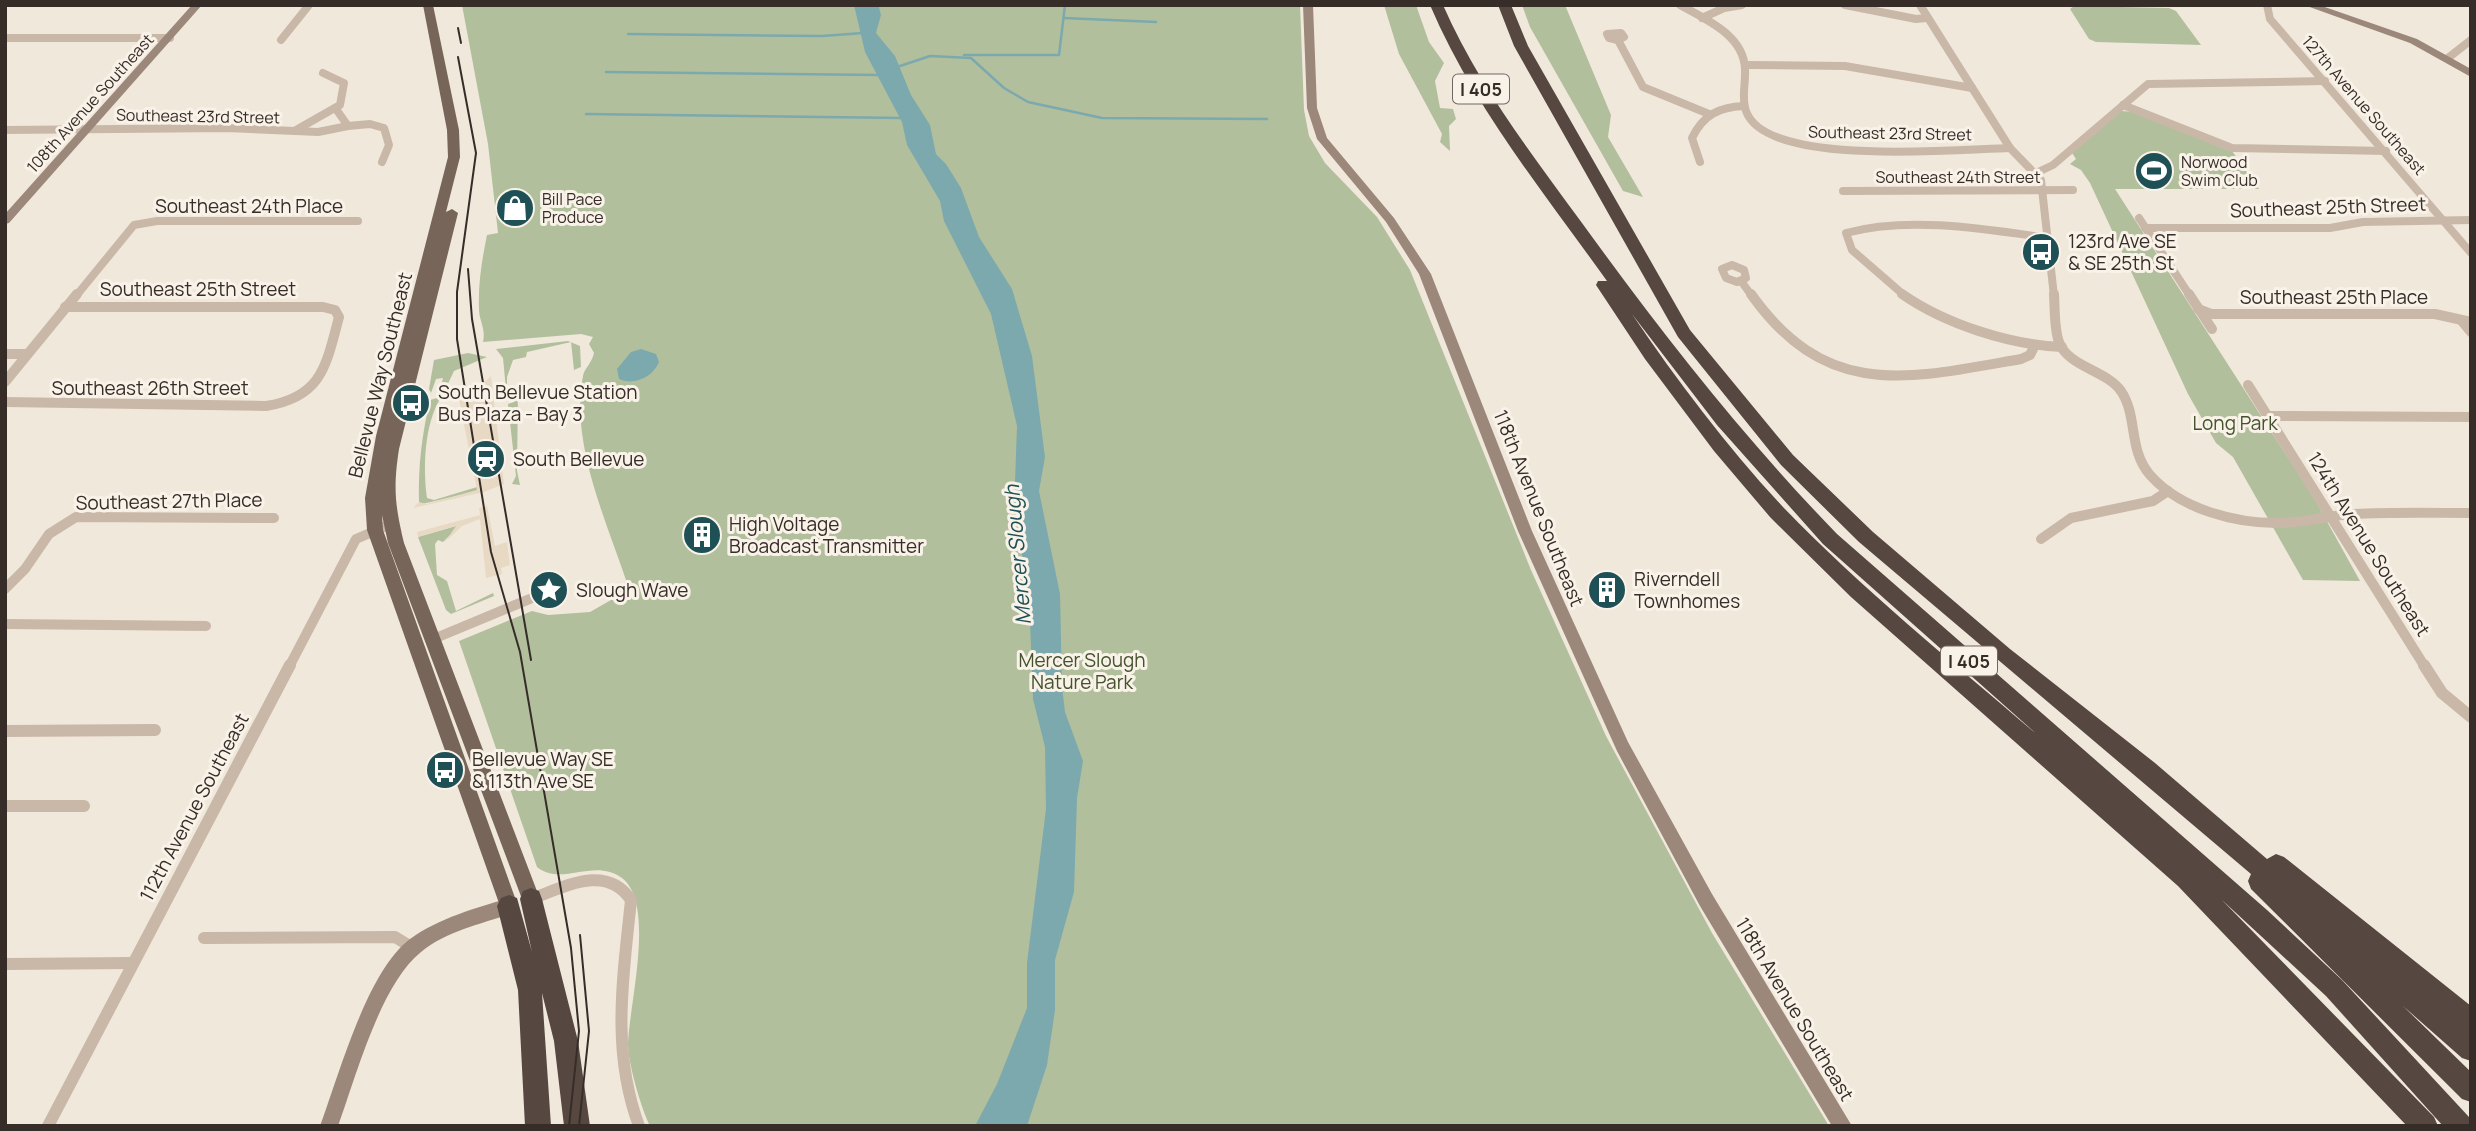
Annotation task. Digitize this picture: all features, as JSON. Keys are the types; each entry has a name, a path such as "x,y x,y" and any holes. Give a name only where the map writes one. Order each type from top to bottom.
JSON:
{"highway":[{"name":"I 405","path":"1436,5 1471,75 1525,155 1695,386 1787,496 1829,539 2259,918 2334,988 2460,1126"},
{"name":"I 405","path":"1504,5 1521,46 1646,271 1684,333 1729,392 1787,460 1866,537 2081,718 2147,769 2471,1049"},
{"path":"1525,155 1634,331 1720,446 1777,512 1858,591 2186,879 2425,1126"},
{"path":"2081,718 2230,827 2471,1020"},
{"path":"2147,769 2471,1090"},
{"path":"520,902 530,990 538,1126"},
{"path":"520,902 556,991 569,1058 576,1122"},
{"path":"2305,999 2406,1126"},
{"path":"531,1126 534,1061"}],"main road":[{"name":"Bellevue Way Southeast","path":"428,5 455,149 449,186 376,469 373,505 423,644 480,826 496,833 522,898 520,902"},
{"name":"Bellevue Way Southeast","path":"383,527 390,463 419,354 459,184 464,149 436,5"},
{"path":"411,331 419,354"},
{"name":"Bellevue Way Southeast","path":"423,644 520,902"}],"street":[{"name":"108th Avenue Southeast","path":"5,221 197,5"},
{"path":"281,40 309,5"},
{"name":"118th Avenue Southeast","path":"1308,5 1312,108 1321,139 1390,220 1425,274 1535,555 1622,746 1706,900 1843,1126"},
{"path":"1680,5 1730,37 1746,65 1744,106 1724,107 1709,114 1692,138 1700,162"},
{"path":"1702,18 1724,8 1742,5"},
{"path":"1845,5 1916,19 1927,18"},
{"path":"1920,5 2010,148 2036,173 2043,190 2058,339 2062,347 2118,387 2130,410 2135,454 2148,474 2168,491 2200,507 2260,522 2291,522 2330,515 2471,513"},
{"name":"127th Avenue Southeast","path":"2267,5 2270,19 2471,253"},
{"path":"2309,5 2338,10 2399,35 2448,58 2471,74"},
{"path":"5,38 170,38"},
{"path":"1618,40 1643,87 1709,114"},
{"path":"2448,58 2471,40"},
{"path":"1746,65 1845,66 1972,88"},
{"path":"294,131 336,109 342,101 344,83 323,73"},
{"path":"2036,173 2053,165 2148,83 2325,80"},
{"path":"2123,105 2232,148 2386,151"},
{"name":"Southeast 23rd Street","path":"1744,106 1750,118 1764,130 1814,149 2010,148"},
{"path":"336,109 348,126"},
{"name":"Southeast 23rd Street","path":"5,130 318,132 370,124 384,128 390,142 388,155 382,162"},
{"name":"Southeast 24th Street","path":"1843,191 2073,190"},
{"path":"2139,218 2212,329"},
{"name":"Southeast 25th Street","path":"2145,228 2330,228 2363,222 2471,220"},
{"name":"Southeast 24th Place","path":"65,307 128,229 139,223 358,221"},
{"path":"2048,238 1978,229 1871,228 1846,233 1845,239 1850,249 1917,303 2035,345 2062,347"},
{"path":"1741,281 1790,340 1842,370 1889,378 1927,375 2021,359 2030,355 2035,345"},
{"path":"5,382 65,307"},
{"name":"Southeast 25th Street","path":"65,307 331,307 339,317 322,376 313,388 295,400"},
{"name":"Southeast 25th Place","path":"2198,309 2211,314 2435,314 2466,321"},
{"path":"2466,321 2471,332"},
{"path":"5,354 27,354"},
{"name":"124th Avenue Southeast","path":"2248,385 2442,693 2469,716"},
{"name":"Southeast 26th Street","path":"5,402 266,406 295,400"},
{"path":"2267,416 2471,417"},
{"path":"2041,539 2071,518 2153,501 2168,491"},
{"name":"Southeast 27th Place","path":"6,586 18,577 52,529 64,520 76,517 274,517"},
{"name":"112th Avenue Southeast","path":"48,1126 356,539 383,527"},
{"path":"423,644 549,591"},
{"path":"5,624 206,626"},
{"path":"5,731 155,730"},
{"path":"5,806 84,806"},
{"path":"329,1126 374,1009 395,970 413,948 450,926 594,878 617,882 626,890 631,900 619,1030 622,1079 639,1126"},
{"path":"204,938 395,937 413,948"},
{"path":"5,964 133,963"}],"green space":[{"name":"Mercer Slough Nature Park","path":"462,5 1300,5 1304,110 1309,136 1325,163 1377,217 1410,270 1531,570 1606,736 1712,933 1829,1126 650,1126 636,1085 628,1044 639,932 632,891 622,878 611,872 600,870 557,874 537,867 459,641 532,611 548,615 590,612 611,600 626,580 592,479 581,427 583,376 594,353 589,344 593,337 581,334 483,342 479,309 481,272 487,235 498,233 488,144"},
{"path":"1384,5 1416,5 1429,42 1444,63 1435,81 1440,108 1453,109 1456,119 1449,126 1450,151 1440,142 1442,134 1399,54"},
{"path":"1522,5 1565,5 1611,115 1608,137 1643,197 1623,191 1530,27"},
{"path":"2074,6 2169,8 2176,11 2201,45 2096,42 2089,39 2070,9"},
{"name":"Long Park","path":"2121,111 2136,112 2232,151 2259,189 2115,189 2314,498 2360,581 2303,580 2233,457 2216,443 2188,394 2090,183 2081,170 2070,164 2076,159 2072,153"},
{"path":"571,342 527,352 526,357 513,360 507,377 507,400 503,358 496,349"},
{"path":"571,342 580,346 581,367 574,370"},
{"path":"468,353 487,357 454,371 444,392 439,393 443,378 436,379 431,393 429,389 434,360"},
{"path":"518,392 517,471 520,485 512,484 516,476 508,404 514,402 513,393"},
{"path":"441,397 431,420 426,446 427,498 434,500 477,487 478,491 422,504 419,502 419,476 425,425 430,400"},
{"path":"456,526 443,542 438,540 435,544 437,575 447,581 456,611 493,593 494,596 451,614 446,610 418,537"}],"shaded area":[{"path":"491,376 504,484 484,492 413,508 419,502 426,504 477,490 457,389 486,381"},
{"path":"487,506 495,546 507,542 510,565 501,568 502,574 486,578 480,519 462,526 445,542 456,526 418,537 417,532 480,515 479,508"}],"water":[{"name":"Mercer Slough","path":"854,5 879,7 881,15 876,33 895,56 911,95 930,125 936,154 946,164 961,188 979,237 1012,289 1032,356 1045,457 1039,491 1060,594 1065,712 1083,761 1077,798 1074,892 1055,960 1055,1010 1047,1065 1027,1126 975,1126 997,1084 1027,1008 1027,963 1046,809 1045,747 1033,699 1029,595 1014,510 1017,426 991,314 944,221 940,201 907,145 902,122 865,52"},
{"path":"641,349 656,354 659,362 656,367 648,376 637,381 619,379 617,369 631,352"}],"waterway":[{"path":"964,55 1059,55 1065,5"},
{"path":"1064,18 1156,22"},
{"path":"628,34 822,36 863,33"},
{"path":"897,67 930,56 971,58 1004,88 1028,102 1102,118 1267,119"},
{"path":"606,72 881,75"},
{"path":"586,114 902,118"}],"tram line":[{"path":"458,28 461,43"},
{"path":"458,57 476,153 457,292 457,339 491,552 520,652 571,948 579,1031 569,1126"},
{"path":"468,269 472,319 531,660"},
{"path":"579,1126 589,1031 580,935"}],"place":[{"name":"Norwood Swim Club","path":"2154,171"},
{"name":"Bill Pace Produce","path":"515,208"},
{"name":"123rd Ave SE & SE 25th St","path":"2041,252"},
{"name":"South Bellevue Station Bus Plaza - Bay 3","path":"411,403"},
{"name":"South Bellevue","path":"486,459"},
{"name":"High Voltage Broadcast Transmitter","path":"702,535"},
{"name":"Slough Wave","path":"549,590"},
{"name":"Riverndell Townhomes","path":"1607,590"},
{"name":"Bellevue Way SE & 113th Ave SE","path":"445,770"}]}
